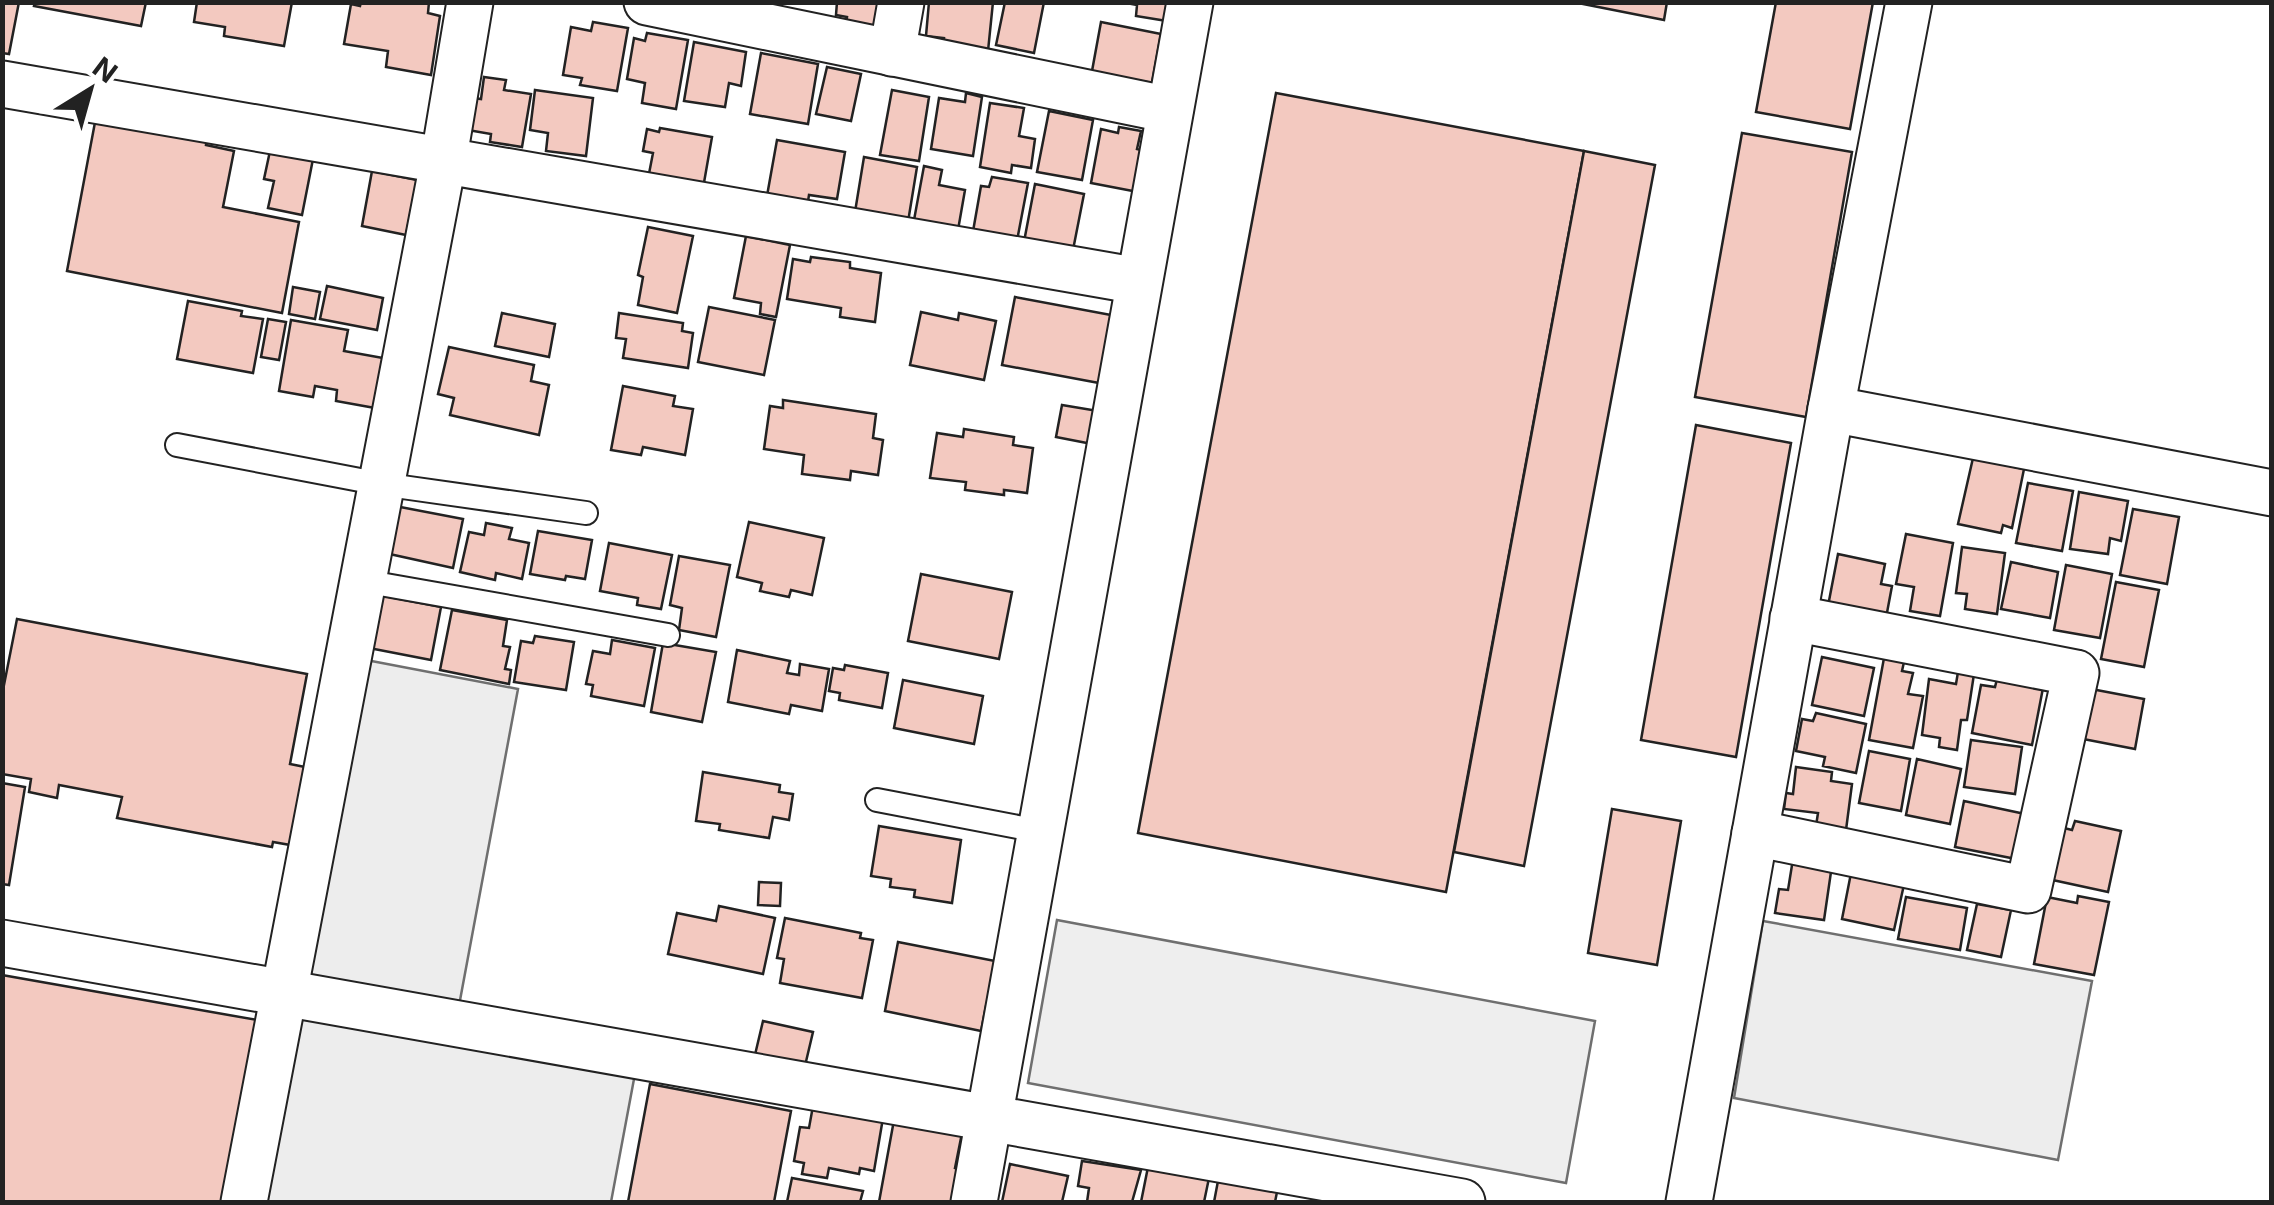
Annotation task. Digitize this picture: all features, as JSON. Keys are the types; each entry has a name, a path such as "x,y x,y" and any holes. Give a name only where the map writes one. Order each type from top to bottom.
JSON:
{"street":[{"path":"244,1202 444,163 470,2"},
{"path":"647,2 1170,110"},
{"path":"892,53 901,2"},
{"path":"974,1202 1190,2"},
{"path":"1689,1202 1831,409 1909,2"},
{"path":"2,84 1139,281"},
{"path":"1831,409 2272,493"},
{"path":"1755,833 2028,890 2076,673 1793,618"},
{"path":"2,942 1462,1202"}],"lane":[{"path":"177,446 381,484 586,513"},
{"path":"363,581 668,635"},
{"path":"877,800 1039,831"}],"shaded area":[{"path":"361,659 518,689 458,1011 302,984"},
{"path":"1057,920 1595,1021 1566,1183 1028,1083"},
{"path":"1763,921 2092,981 2058,1160 1734,1098"},
{"path":"294,1006 637,1063 611,1202 257,1202"}],"building":[{"path":"2,2 19,2 9,54 2,53"},
{"path":"35,2 146,2 141,26 34,6"},
{"path":"197,2 292,2 284,46 224,36 225,27 194,22"},
{"path":"361,2 429,2 428,13 440,16 431,75 386,67 388,51 344,44 351,4 360,6"},
{"path":"837,2 881,2 876,43 844,39 847,17 836,15"},
{"path":"929,2 993,2 987,61 943,49 944,38 926,36"},
{"path":"1005,2 1044,2 1034,53 996,45"},
{"path":"1121,2 1176,2 1173,22 1136,16 1137,5"},
{"path":"1573,2 1667,2 1664,20"},
{"path":"1776,2 1873,2 1850,129 1756,112"},
{"path":"593,22 628,28 617,91 580,85 582,78 563,75 571,27 591,31"},
{"path":"1101,22 1161,34 1152,83 1130,79 1090,82"},
{"path":"647,33 688,40 676,109 642,103 645,83 627,79 634,38 645,41"},
{"path":"694,42 746,52 741,86 729,83 725,107 684,101"},
{"path":"761,53 818,64 808,124 750,114"},
{"path":"827,67 861,74 851,121 816,114"},
{"path":"484,77 506,80 504,90 531,94 522,147 490,142 491,134 462,129 467,97 481,99"},
{"path":"535,90 593,98 586,156 546,151 548,133 530,130"},
{"path":"892,90 929,97 919,161 880,155"},
{"path":"966,93 982,97 973,156 931,149 939,98 965,102"},
{"path":"1276,93 1584,151 1446,892 1138,833"},
{"path":"990,103 1024,108 1019,136 1035,139 1031,168 1012,165 1011,173 980,167"},
{"path":"1049,111 1093,120 1082,180 1037,172"},
{"path":"96,117 207,138 206,145 234,151 223,207 299,222 282,313 67,271"},
{"path":"1119,127 1141,131 1137,149 1146,151 1138,192 1091,183 1101,129 1118,133"},
{"path":"660,128 712,137 702,194 647,184 653,153 643,151 647,129 659,132"},
{"path":"1742,133 1852,152 1806,417 1695,397"},
{"path":"777,140 845,152 837,199 809,195 806,214 765,207"},
{"path":"270,151 313,159 302,215 268,208 274,181 264,179"},
{"path":"1584,151 1655,165 1524,866 1454,852"},
{"path":"864,157 917,167 907,228 854,218"},
{"path":"924,166 942,170 939,185 965,190 958,230 914,220"},
{"path":"372,171 417,180 406,235 362,226"},
{"path":"992,177 1028,183 1016,246 972,237 981,186 989,187"},
{"path":"1035,184 1084,194 1072,255 1023,247"},
{"path":"648,227 693,236 677,313 638,305 643,277 638,275"},
{"path":"746,236 790,245 776,317 760,314 761,303 734,298"},
{"path":"811,257 850,262 850,268 881,273 875,322 840,317 841,308 787,299 793,259 810,262"},
{"path":"327,286 383,298 377,330 320,319"},
{"path":"293,287 320,292 315,319 289,314"},
{"path":"1015,297 1111,315 1099,383 1002,365"},
{"path":"188,301 263,319 253,373 177,359"},
{"path":"709,307 775,320 764,375 698,362"},
{"path":"921,312 958,320 959,313 996,321 984,380 910,365"},
{"path":"502,313 555,324 549,357 495,346"},
{"path":"619,313 683,323 682,331 693,333 688,368 623,358 626,339 616,338"},
{"path":"268,319 286,322 279,360 261,357"},
{"path":"291,320 348,330 344,351 383,358 375,408 336,401 337,390 315,386 313,397 279,391"},
{"path":"449,347 534,365 531,381 549,385 539,435 450,415 454,398 438,394"},
{"path":"623,386 675,396 673,406 693,409 685,455 643,447 641,455 611,450"},
{"path":"783,400 876,414 873,438 883,440 878,475 851,471 850,480 802,474 804,455 764,449 770,406 783,408"},
{"path":"1062,405 1098,411 1092,444 1056,437"},
{"path":"1696,425 1791,443 1736,757 1641,740"},
{"path":"964,429 1014,437 1013,445 1033,448 1027,493 1004,490 1004,495 965,490 966,482 930,478 937,433 963,437"},
{"path":"1973,458 2024,469 2012,528 2003,525 2001,533 1958,524"},
{"path":"2028,483 2073,491 2062,551 2016,543"},
{"path":"2079,492 2128,501 2121,541 2110,538 2108,554 2070,549"},
{"path":"395,506 463,519 453,568 385,553"},
{"path":"2133,509 2179,517 2167,584 2120,575"},
{"path":"749,522 824,538 812,595 791,590 789,597 760,591 762,583 737,577"},
{"path":"486,523 512,528 509,539 529,543 522,579 496,573 495,580 460,572 469,532 484,535"},
{"path":"538,531 592,540 585,579 530,574"},
{"path":"1906,534 1953,543 1940,616 1910,611 1914,587 1896,584"},
{"path":"609,543 672,555 661,609 637,605 638,598 600,591"},
{"path":"1962,547 2005,553 1997,614 1965,609 1967,594 1956,593"},
{"path":"1838,554 1885,564 1881,584 1892,586 1886,618 1828,606"},
{"path":"679,556 730,565 716,637 679,630 682,608 670,605"},
{"path":"2011,562 2058,572 2050,618 2001,609"},
{"path":"2066,565 2112,574 2100,638 2054,630"},
{"path":"921,574 1012,592 999,659 908,641"},
{"path":"2116,582 2159,590 2144,667 2101,659"},
{"path":"379,595 441,607 431,660 369,648"},
{"path":"452,610 507,620 503,646 510,647 505,669 511,670 509,684 440,670"},
{"path":"17,619 307,674 290,764 310,768 296,846 273,842 272,847 117,818 122,797 59,785 57,798 29,792 31,779 2,774 2,695"},
{"path":"535,636 574,642 566,690 514,682 521,641 533,643"},
{"path":"612,640 655,648 644,706 591,696 593,685 586,684 593,651 610,654"},
{"path":"663,643 716,652 702,722 651,712"},
{"path":"737,650 790,661 787,673 799,675 800,664 829,669 822,711 791,705 789,714 728,702"},
{"path":"1822,657 1874,668 1864,716 1812,705"},
{"path":"1884,658 1904,662 1902,671 1913,673 1908,694 1923,696 1913,748 1869,740"},
{"path":"845,665 888,673 882,708 839,700 840,693 829,691 833,668 844,670"},
{"path":"1958,672 1974,674 1967,720 1961,720 1957,750 1939,747 1940,738 1922,735 1929,679 1956,684"},
{"path":"1997,679 2043,688 2032,745 1972,733 1981,685 1995,687"},
{"path":"903,680 983,696 974,744 894,728"},
{"path":"2086,688 2144,699 2135,749 2078,738"},
{"path":"1816,713 1866,724 1856,773 1823,766 1825,757 1796,751 1802,719 1813,721"},
{"path":"1971,740 2022,747 2015,794 1964,787"},
{"path":"1869,751 1910,759 1901,811 1859,803"},
{"path":"1917,759 1961,769 1950,824 1906,815"},
{"path":"1796,767 1832,772 1831,781 1852,784 1846,830 1816,826 1818,813 1784,809 1786,793 1793,794"},
{"path":"703,772 780,785 779,792 793,794 789,820 773,817 769,838 719,830 720,824 696,821"},
{"path":"2,783 25,787 9,885 2,884"},
{"path":"1964,801 2025,814 2016,859 1955,847"},
{"path":"1612,809 1681,821 1657,965 1588,953"},
{"path":"2075,821 2121,831 2108,892 2048,879 2060,827 2072,830"},
{"path":"879,826 961,840 952,903 914,897 915,890 890,887 891,879 871,876"},
{"path":"1793,859 1832,865 1824,920 1775,913 1779,889 1788,890"},
{"path":"1852,868 1905,880 1894,930 1842,919"},
{"path":"759,882 781,883 780,906 758,905"},
{"path":"2078,896 2109,902 2094,975 2034,964 2047,897 2077,903"},
{"path":"1906,897 1967,908 1960,950 1898,939"},
{"path":"1977,904 2011,910 2001,957 1967,950"},
{"path":"719,906 775,918 763,974 668,954 677,913 716,921"},
{"path":"785,918 861,933 860,938 873,940 862,998 780,983 784,959 777,958"},
{"path":"898,942 995,961 993,1008 986,1006 981,1031 885,1011"},
{"path":"2,975 257,1020 226,1202 2,1202"},
{"path":"763,1021 813,1032 804,1070 754,1059"},
{"path":"650,1084 791,1111 774,1202 628,1202"},
{"path":"813,1106 883,1118 874,1171 860,1168 859,1174 829,1168 827,1178 802,1174 804,1163 794,1161 800,1127 809,1128"},
{"path":"894,1120 962,1133 955,1168 964,1170 958,1202 879,1202"},
{"path":"1082,1161 1141,1170 1132,1202 1087,1202 1089,1188 1078,1186"},
{"path":"1010,1164 1068,1176 1062,1202 1002,1202"},
{"path":"1148,1167 1209,1178 1204,1202 1141,1202"},
{"path":"792,1178 863,1191 860,1202 787,1202"},
{"path":"1218,1181 1277,1192 1275,1202 1214,1202"}]}
